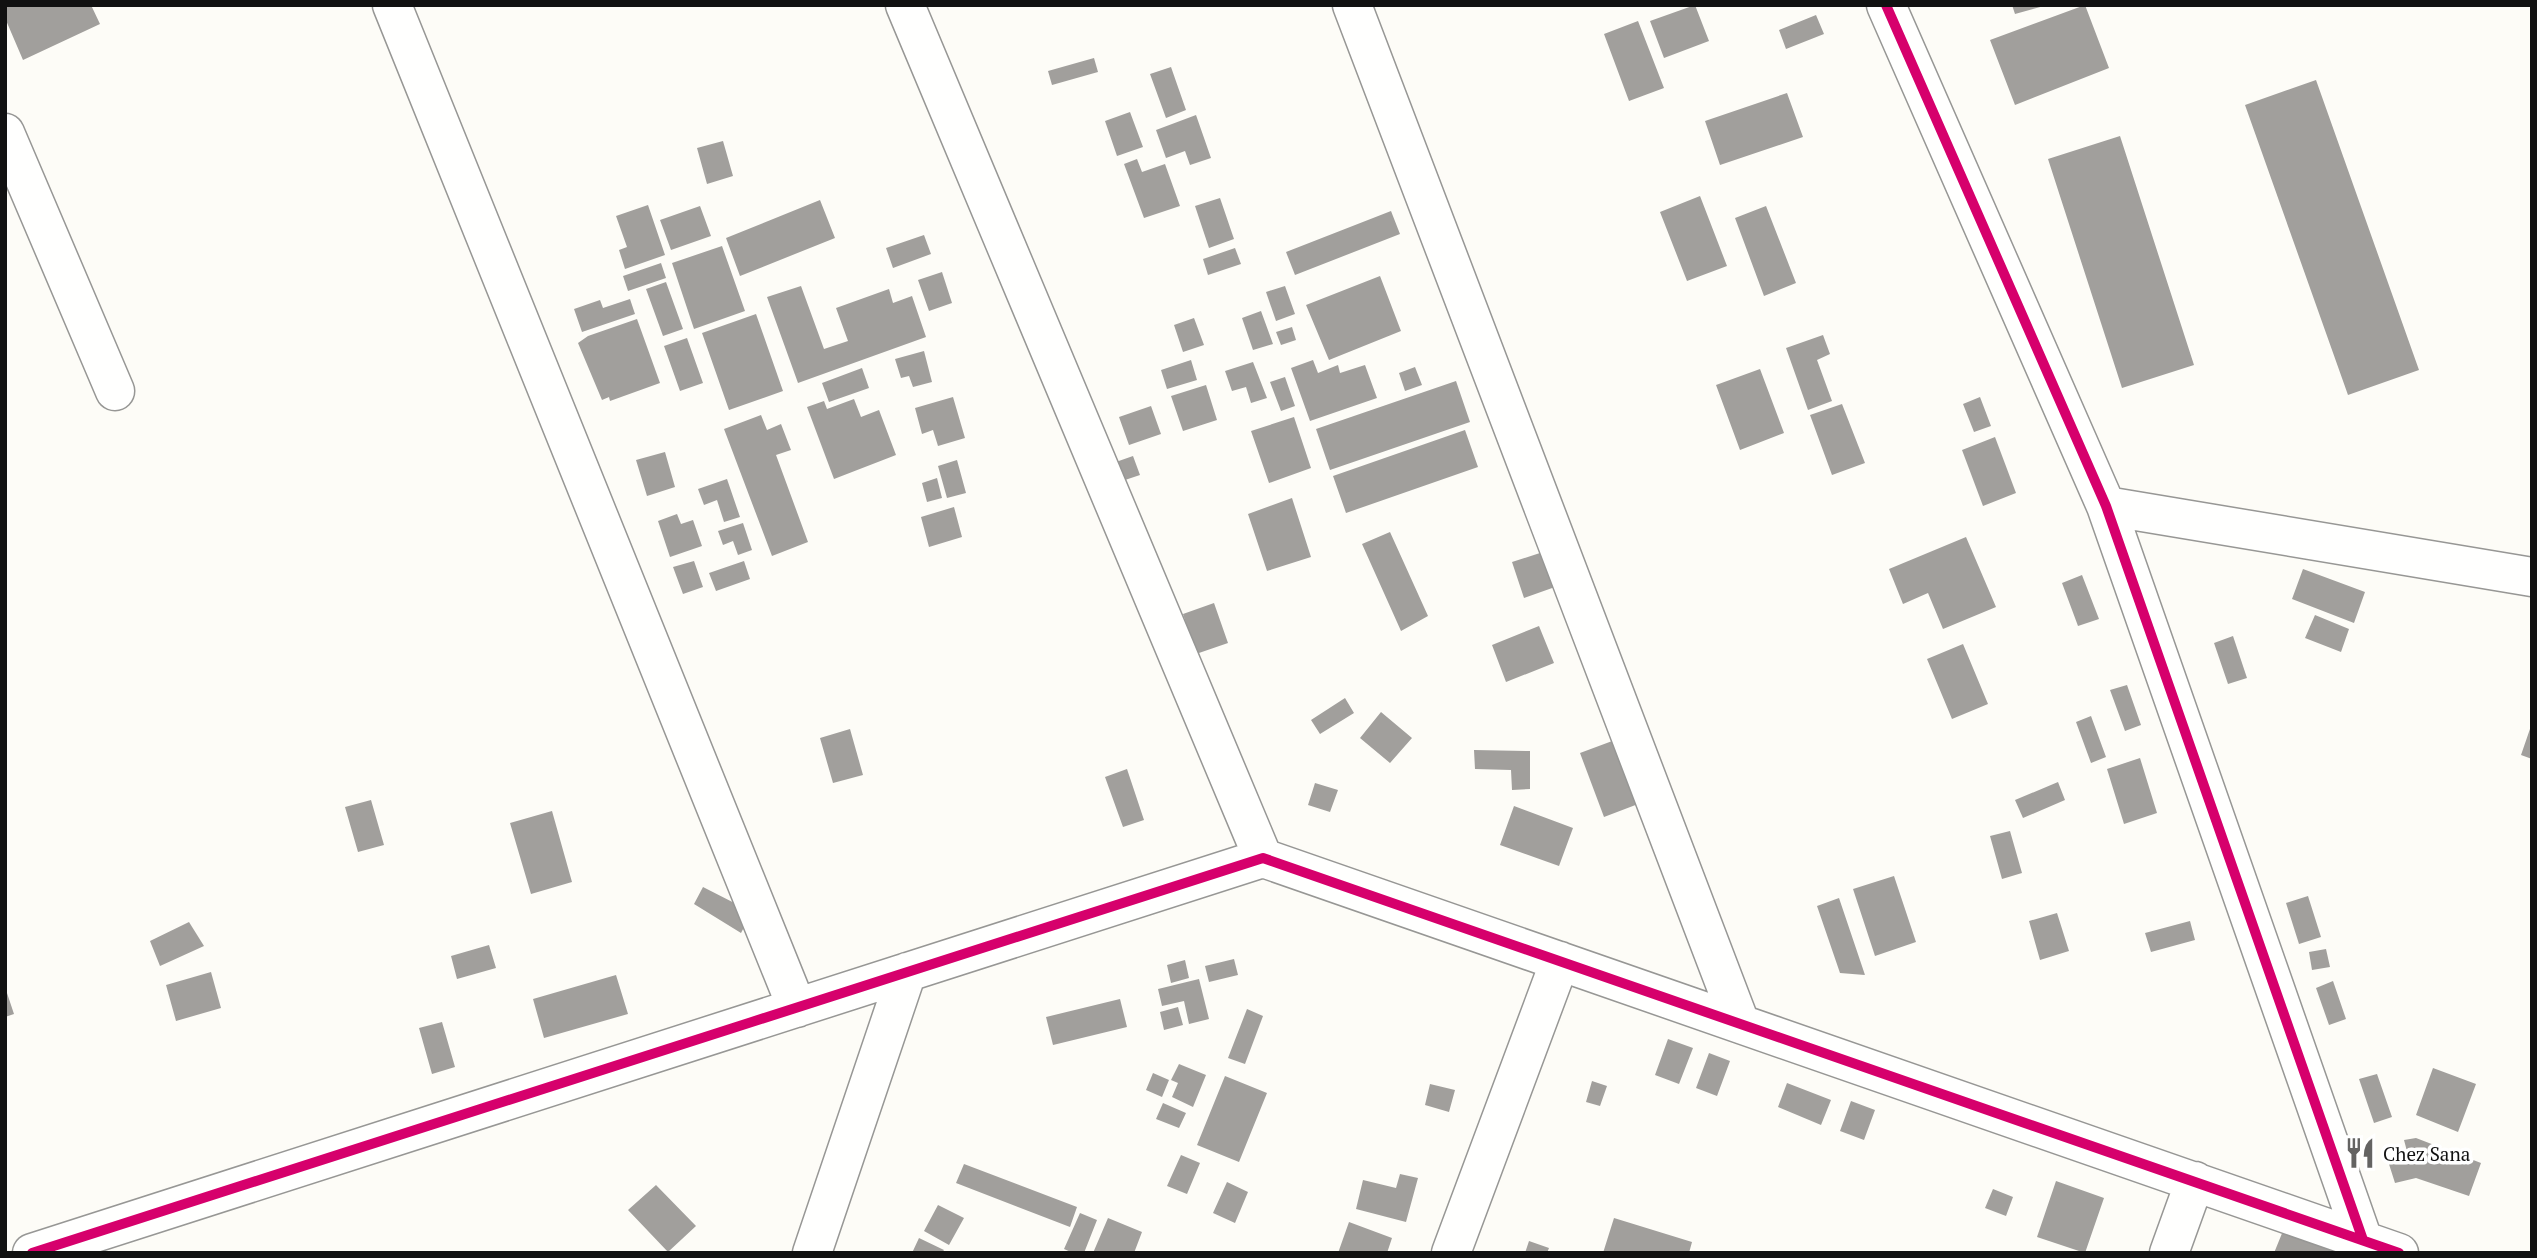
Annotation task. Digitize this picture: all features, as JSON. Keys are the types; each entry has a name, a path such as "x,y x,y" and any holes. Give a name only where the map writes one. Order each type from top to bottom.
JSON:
{"street":[{"path":"392,5 797,1008"},
{"path":"412,54 417,5"},
{"path":"905,5 1263,858"},
{"path":"1352,5 1740,1023"},
{"path":"1886,5 2106,506 2363,1240"},
{"path":"5,134 115,391"},
{"path":"2106,506 2532,577"},
{"path":"32,1253 1263,858 2399,1253"},
{"path":"1451,1253 1560,961"},
{"path":"812,1253 907,972"},
{"path":"2169,1253 2195,1181"}],"building":[{"path":"5,5 91,5 100,24 23,60 5,18"},
{"path":"1695,5 1709,41 1664,58 1650,21"},
{"path":"2012,5 2043,5 2044,6 2015,14"},
{"path":"2085,5 2109,68 2015,105 1990,40"},
{"path":"1816,15 1824,34 1786,49 1779,30"},
{"path":"1638,21 1664,88 1629,101 1604,34"},
{"path":"1094,58 1098,72 1052,85 1048,71"},
{"path":"1171,67 1186,110 1166,118 1150,74"},
{"path":"2316,80 2419,370 2348,395 2245,105"},
{"path":"1787,93 1803,137 1720,165 1705,121"},
{"path":"1130,112 1143,147 1117,156 1105,121"},
{"path":"1196,115 1211,158 1190,165 1185,151 1166,158 1156,130"},
{"path":"2120,136 2194,365 2122,388 2048,159"},
{"path":"723,141 733,176 707,184 697,148"},
{"path":"1137,159 1142,172 1165,164 1180,206 1144,218 1124,164"},
{"path":"1700,196 1727,266 1687,281 1660,212"},
{"path":"1220,198 1234,239 1209,248 1195,206"},
{"path":"820,200 835,238 740,276 726,238"},
{"path":"648,205 665,255 625,269 619,250 627,247 616,216"},
{"path":"700,206 711,236 671,250 660,220"},
{"path":"1766,206 1796,283 1764,296 1735,218"},
{"path":"1391,211 1400,234 1295,275 1286,252"},
{"path":"924,235 931,254 893,268 886,248"},
{"path":"722,246 745,311 694,329 672,263"},
{"path":"1235,248 1241,264 1208,275 1203,259"},
{"path":"661,263 666,278 628,291 623,276"},
{"path":"942,272 952,303 929,311 918,280"},
{"path":"1380,276 1401,331 1329,360 1306,305"},
{"path":"666,282 683,329 663,336 646,289"},
{"path":"801,286 824,349 848,341 836,308 889,289 893,303 912,296 926,337 798,383 767,297"},
{"path":"1285,286 1295,314 1276,321 1266,292"},
{"path":"630,299 635,314 582,332 574,309 600,300 603,308"},
{"path":"1261,311 1273,344 1253,350 1242,318"},
{"path":"756,314 783,391 729,410 702,333"},
{"path":"1194,318 1204,345 1183,352 1174,325"},
{"path":"637,319 660,383 610,401 609,397 602,400 578,343 588,336"},
{"path":"1292,327 1296,340 1281,345 1276,332"},
{"path":"1823,335 1830,354 1817,360 1832,401 1808,410 1786,348"},
{"path":"687,338 703,383 680,391 664,346"},
{"path":"924,351 932,382 913,387 909,376 901,378 895,359"},
{"path":"1191,360 1197,380 1167,389 1161,370"},
{"path":"1313,360 1318,373 1338,365 1340,373 1365,365 1377,398 1310,421 1291,368"},
{"path":"1253,362 1267,398 1251,403 1246,387 1232,391 1225,371"},
{"path":"1415,367 1422,385 1405,391 1399,373"},
{"path":"862,368 869,388 829,402 822,383"},
{"path":"1760,369 1784,433 1740,450 1716,385"},
{"path":"1285,377 1295,406 1281,411 1270,382"},
{"path":"1456,381 1470,422 1330,470 1316,429"},
{"path":"1206,385 1217,420 1183,431 1171,396"},
{"path":"953,397 965,438 938,446 933,430 922,434 915,408"},
{"path":"1980,397 1991,426 1974,432 1963,404"},
{"path":"854,399 861,417 879,410 896,455 834,479 807,407 824,401 827,409"},
{"path":"1842,404 1865,463 1832,475 1810,415"},
{"path":"1151,406 1161,434 1129,445 1119,417"},
{"path":"761,415 767,430 781,424 791,450 776,455 808,542 772,556 724,429"},
{"path":"1294,417 1311,468 1269,483 1251,431"},
{"path":"1465,430 1478,467 1346,513 1333,476"},
{"path":"1995,437 2016,493 1983,506 1962,450"},
{"path":"665,452 675,487 647,496 636,460"},
{"path":"1133,456 1140,475 1119,482 1113,463"},
{"path":"957,460 966,493 947,498 938,466"},
{"path":"937,478 942,498 927,502 922,483"},
{"path":"727,479 740,517 724,522 717,500 704,505 698,489"},
{"path":"1292,498 1311,557 1267,571 1248,514"},
{"path":"954,507 962,537 929,547 921,517"},
{"path":"677,514 681,524 693,520 702,546 670,557 658,521"},
{"path":"743,523 752,550 738,555 733,541 723,545 718,531"},
{"path":"1390,532 1428,616 1401,631 1362,544"},
{"path":"1966,537 1996,607 1943,629 1928,593 1903,604 1889,569"},
{"path":"1543,552 1555,587 1524,598 1512,562"},
{"path":"694,561 703,587 683,594 673,567"},
{"path":"744,561 750,579 716,591 709,573"},
{"path":"2303,569 2365,592 2354,623 2292,599"},
{"path":"2082,575 2099,619 2078,626 2062,583"},
{"path":"1214,603 1228,643 1196,654 1183,614"},
{"path":"2315,615 2349,629 2341,652 2305,638"},
{"path":"1539,626 1554,663 1506,682 1492,645"},
{"path":"2233,636 2247,678 2228,684 2214,643"},
{"path":"1963,644 1988,704 1952,719 1927,659"},
{"path":"2127,685 2141,725 2125,731 2110,690"},
{"path":"1345,698 1354,713 1320,734 1311,720"},
{"path":"1381,712 1412,738 1390,763 1360,738"},
{"path":"2091,716 2106,757 2091,763 2076,722"},
{"path":"2532,727 2532,759 2521,755"},
{"path":"850,729 863,775 833,783 820,738"},
{"path":"1623,737 1646,801 1604,817 1580,753"},
{"path":"1474,750 1530,751 1530,789 1512,790 1511,770 1475,769"},
{"path":"2140,758 2157,813 2124,824 2107,769"},
{"path":"1127,769 1144,820 1123,827 1105,777"},
{"path":"2058,782 2065,800 2023,818 2015,800"},
{"path":"1315,783 1338,790 1330,812 1308,805"},
{"path":"371,800 384,845 358,852 345,807"},
{"path":"1514,806 1573,828 1559,866 1500,845"},
{"path":"552,811 572,882 531,894 510,823"},
{"path":"2010,831 2022,873 2002,879 1990,836"},
{"path":"1894,876 1916,942 1875,956 1853,889"},
{"path":"703,887 752,912 741,933 694,904"},
{"path":"2308,896 2321,937 2299,944 2286,903"},
{"path":"1839,898 1865,975 1840,973 1817,906"},
{"path":"2057,913 2069,951 2040,960 2029,921"},
{"path":"2190,921 2195,940 2151,952 2145,933"},
{"path":"189,922 204,946 160,966 150,941"},
{"path":"489,945 496,968 457,979 451,956"},
{"path":"2326,949 2330,967 2312,970 2309,952"},
{"path":"1234,959 1238,975 1209,982 1205,966"},
{"path":"1185,960 1189,978 1171,983 1167,965"},
{"path":"211,972 221,1008 176,1021 166,985"},
{"path":"616,975 628,1014 544,1038 533,999"},
{"path":"1199,979 1209,1019 1189,1024 1184,1001 1162,1006 1158,989"},
{"path":"2333,981 2346,1019 2329,1025 2316,988"},
{"path":"5,987 14,1014 5,1017"},
{"path":"1120,999 1127,1027 1053,1045 1046,1017"},
{"path":"1178,1007 1183,1025 1164,1030 1160,1012"},
{"path":"1247,1009 1263,1016 1245,1064 1228,1058"},
{"path":"442,1022 455,1067 432,1074 419,1028"},
{"path":"1668,1039 1693,1048 1679,1084 1655,1075"},
{"path":"1709,1053 1730,1061 1717,1096 1696,1088"},
{"path":"1179,1064 1206,1075 1193,1107 1172,1097 1178,1083 1171,1080"},
{"path":"2433,1068 2476,1084 2458,1132 2416,1115"},
{"path":"1153,1073 1169,1080 1162,1097 1146,1090"},
{"path":"2377,1074 2392,1117 2374,1123 2359,1079"},
{"path":"1225,1076 1267,1093 1239,1162 1197,1145"},
{"path":"1592,1081 1607,1086 1600,1106 1586,1102"},
{"path":"1787,1083 1831,1100 1821,1125 1778,1107"},
{"path":"1430,1084 1455,1090 1449,1112 1425,1105"},
{"path":"1851,1101 1875,1110 1864,1140 1840,1131"},
{"path":"1163,1103 1186,1113 1179,1128 1156,1119"},
{"path":"2416,1138 2481,1163 2469,1196 2416,1178 2395,1183 2388,1161 2408,1155 2404,1140"},
{"path":"1181,1155 1200,1163 1187,1194 1167,1186"},
{"path":"964,1164 1077,1207 1070,1227 956,1183"},
{"path":"1400,1174 1418,1178 1406,1222 1356,1209 1363,1180 1396,1188"},
{"path":"2056,1181 2104,1198 2085,1253 2037,1237"},
{"path":"1227,1182 1248,1192 1235,1223 1213,1213"},
{"path":"656,1185 696,1226 668,1252 628,1210"},
{"path":"1993,1189 2013,1197 2006,1216 1985,1208"},
{"path":"938,1205 964,1218 949,1245 924,1231"},
{"path":"1080,1213 1097,1220 1084,1253 1073,1253 1064,1249"},
{"path":"1108,1218 1142,1232 1134,1253 1093,1253"},
{"path":"1614,1218 1692,1242 1689,1253 1603,1253"},
{"path":"1349,1222 1392,1238 1387,1253 1338,1253"},
{"path":"2285,1226 2332,1246 2329,1253 2274,1253"},
{"path":"919,1238 944,1250 942,1253 912,1253"},
{"path":"1529,1241 1549,1248 1547,1253 1525,1253"}],"cycle path":[{"path":"1886,5 2106,506 2363,1240"},
{"path":"32,1253 1263,858 2399,1253"}],"place":[{"name":"Chez Sana","path":"2360,1153"}]}
